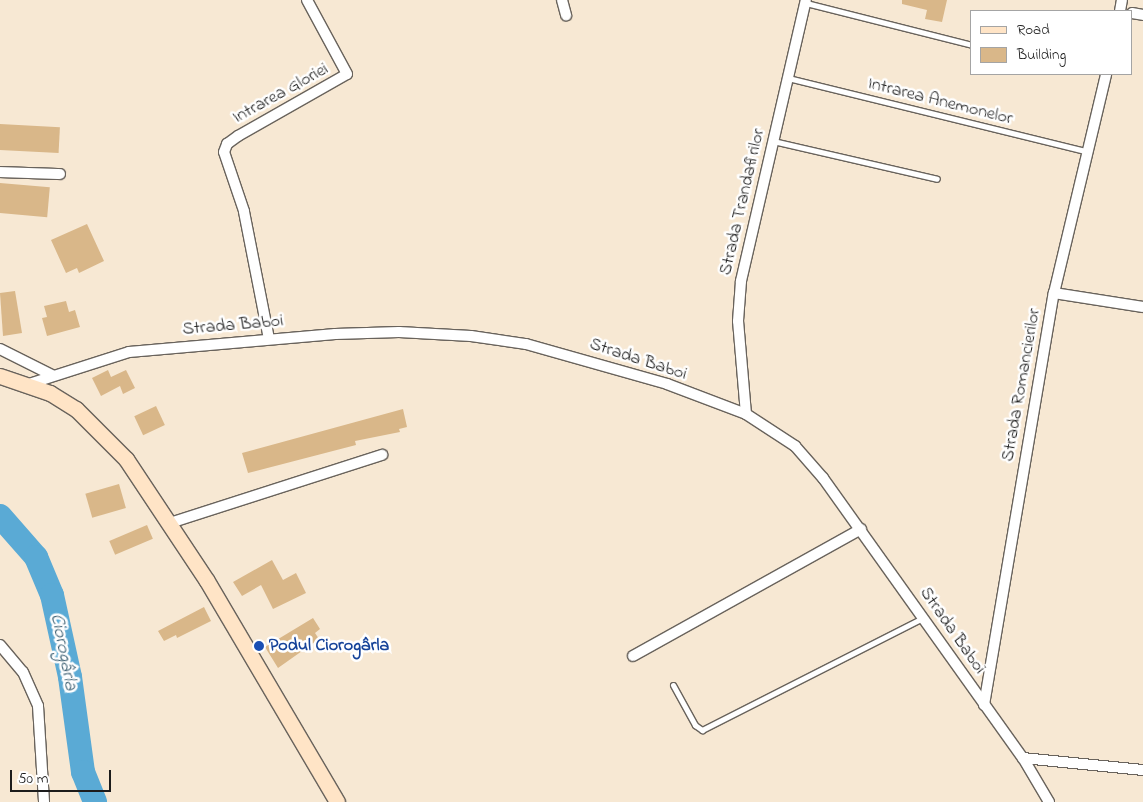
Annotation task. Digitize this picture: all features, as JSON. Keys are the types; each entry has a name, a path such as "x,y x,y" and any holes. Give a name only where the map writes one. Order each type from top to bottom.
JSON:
{"main road":[{"path":"0,376 29,384 76,409 95,425 126,459 170,523 249,649 337,802"}],"street":[{"name":"Intrarea Gloriei","path":"269,339 244,211 224,152 227,144 238,136 346,74 307,0"},
{"path":"562,0 566,15"},
{"name":"Strada Trandafirilor","path":"746,414 738,321 741,281 806,2"},
{"name":"Strada Romancierilor","path":"984,705 1054,293 1086,151 1106,75"},
{"path":"0,172 60,174"},
{"path":"1054,293 1143,307"},
{"name":"Strada Baboi","path":"29,384 52,375 130,352 269,339 399,332 471,336 526,344 667,384 746,414 795,446 862,529 1023,758 1049,802"},
{"path":"0,349 52,375"},
{"path":"170,523 382,455"},
{"path":"633,656 862,529"},
{"path":"0,645 23,672 38,706 44,802"},
{"path":"1023,758 1143,770"}],"lane":[{"path":"806,2 970,44"},
{"name":"Intrarea Anemonelor","path":"788,78 1086,151"},
{"path":"773,141 937,179"},
{"path":"673,685 695,725 702,730 923,618"}],"building":[{"path":"902,0 947,0 942,22 925,19 927,10 902,4"},
{"path":"0,124 60,127 59,153 0,150"},
{"path":"0,183 50,187 47,217 0,213"},
{"path":"87,224 104,261 79,273 77,268 66,273 51,240"},
{"path":"15,291 22,333 3,336 0,293"},
{"path":"66,301 69,312 75,310 80,327 47,336 42,318 47,317 44,306"},
{"path":"108,370 111,377 126,370 135,388 123,394 120,386 101,396 92,378"},
{"path":"156,406 165,425 143,435 134,416"},
{"path":"403,409 407,427 399,429 400,432 355,441 356,445 248,473 242,453"},
{"path":"119,484 126,508 92,518 85,494"},
{"path":"147,525 153,539 115,555 109,541"},
{"path":"272,560 283,580 296,573 306,593 273,609 261,585 242,596 233,582"},
{"path":"204,607 211,621 177,638 176,635 164,641 158,631"},
{"path":"313,618 320,629 315,633 319,639 278,668 265,647"}],"waterway":[{"name":"Ciorogârla","path":"0,516 36,557 52,595 70,677 83,772 95,802"}],"place":[{"name":"Podul Ciorogârla","path":"259,646"}]}
